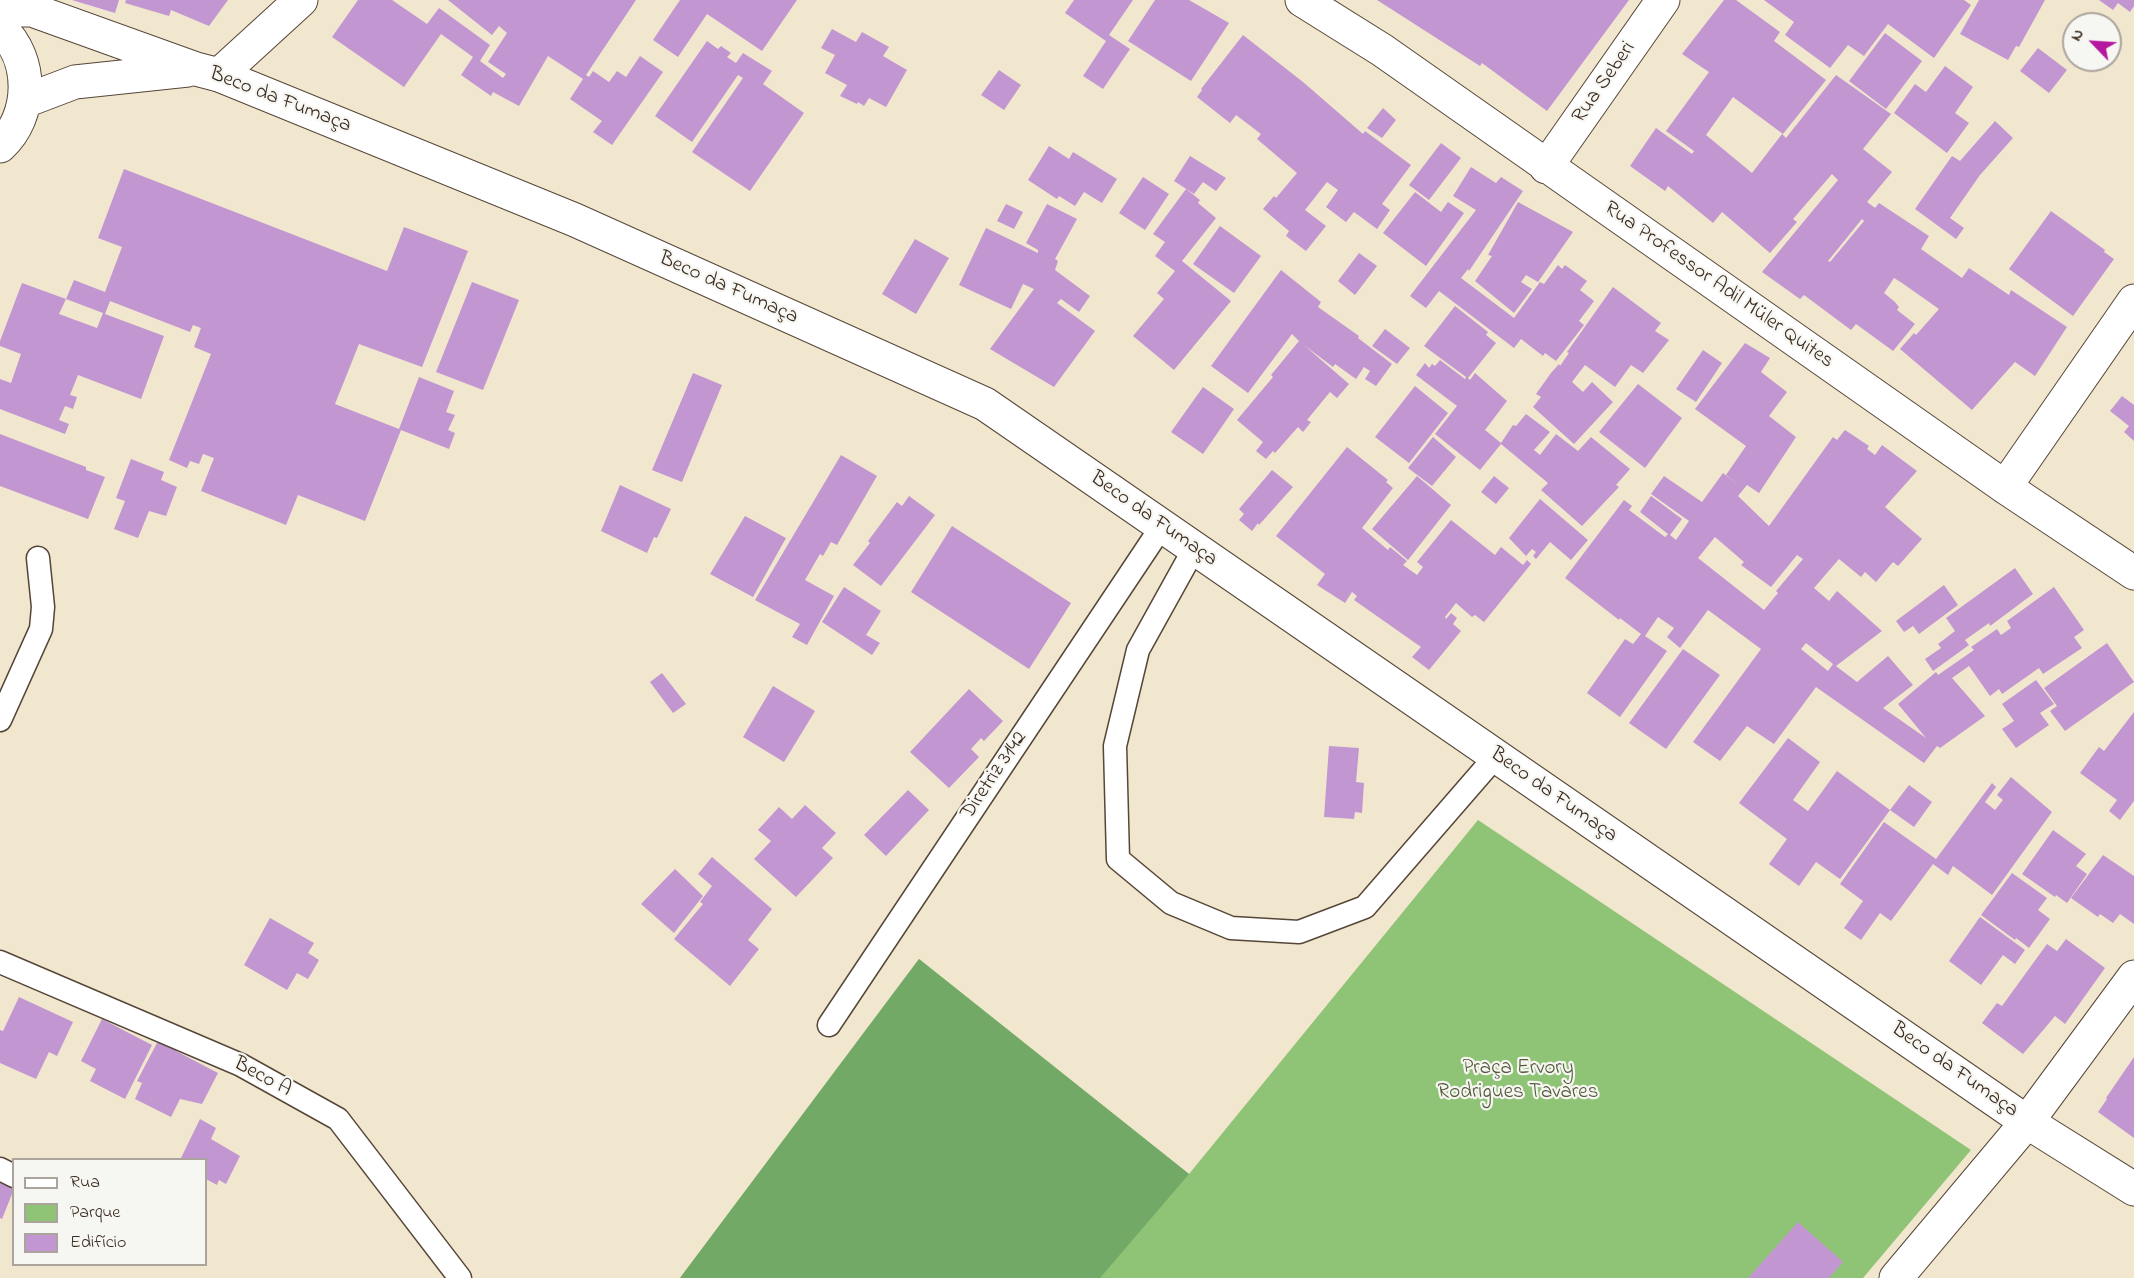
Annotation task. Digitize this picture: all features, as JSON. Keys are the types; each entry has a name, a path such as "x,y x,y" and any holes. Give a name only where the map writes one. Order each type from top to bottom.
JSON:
{"main road":[{"path":"208,72 301,0"},
{"name":"Rua Professor Adil Müler Quites","path":"1302,0 1382,50 1546,167 2134,573"},
{"name":"Rua Seberi","path":"1546,167 1663,0"},
{"name":"Beco da Fumaça","path":"0,10 32,10 208,72 575,220 985,404 2027,1122 2134,1189"},
{"path":"0,28 18,54 25,76 25,101 19,122 0,146"},
{"name":"Beco da Fumaça","path":"25,101 75,82 208,72"},
{"path":"2005,486 2134,301"},
{"path":"1896,1278 2027,1122 2134,977"}],"lane":[{"name":"Diretriz 3142","path":"829,1025 1162,526"},
{"path":"1194,549 1138,650 1115,746 1118,859 1171,903 1231,928 1299,932 1365,908 1496,756"},
{"path":"0,720 5,694 36,643 41,628 43,607 38,558"},
{"name":"Beco A","path":"0,962 241,1065 338,1119 460,1278"}],"green space":[{"name":"Praça Ervory Rodrigues Tavares","path":"1478,820 1971,1150 1863,1278 680,1278 919,959 1189,1174"},
{"path":"919,959 1189,1174 1100,1278 680,1278"}],"building":[{"path":"72,0 119,0 115,13"},
{"path":"126,0 228,0 209,26 171,10 169,16 125,3"},
{"path":"358,0 392,0 427,24 439,8 490,45 480,61 503,78 506,74 488,62 507,33 499,26 492,35 448,0 636,0 586,75 589,77 593,71 609,82 617,71 626,77 640,56 663,72 612,145 593,132 602,121 570,99 583,79 548,56 519,106 493,92 491,96 461,75 473,57 441,34 404,87 332,37"},
{"path":"680,0 797,0 762,51 707,14 678,57 653,40"},
{"path":"1074,0 1133,0 1109,35 1130,49 1103,89 1083,76 1106,41 1065,13"},
{"path":"1155,0 1189,0 1229,23 1191,81 1128,41"},
{"path":"1377,0 1629,0 1547,111 1482,63 1480,66"},
{"path":"1724,0 1736,0 1780,32 1774,41 1826,80 1783,134 1733,97 1706,135 1752,173 1782,134 1786,138 1836,75 1891,114 1863,149 1892,172 1867,202 1875,208 1879,203 1929,236 1921,249 1962,278 1969,268 2009,295 2011,290 2067,327 2035,376 2015,362 1972,410 1900,349 1939,309 1902,283 1894,278 1884,293 1899,307 1897,310 1915,324 1893,351 1856,324 1851,330 1804,295 1800,299 1762,272 1838,180 1832,174 1793,219 1797,222 1770,253 1722,212 1713,223 1668,186 1665,191 1630,166 1656,128 1692,154 1694,151 1666,131 1709,72 1682,54","holes":["1862,219 1864,221 1830,262 1828,261"]},
{"path":"1764,0 1964,0 1971,5 1934,58 1888,24 1864,56 1848,45 1830,68 1785,35 1794,22"},
{"path":"1979,0 2045,0 2019,47 2016,46 2008,60 1960,34"},
{"path":"2099,0 2134,0 2134,6 2130,12 2118,3 2113,10"},
{"path":"832,29 856,42 862,32 889,47 883,56 907,70 886,107 869,98 864,106 840,96 847,85 825,73 835,55 821,48"},
{"path":"1885,33 1922,61 1886,109 1849,81"},
{"path":"1243,35 1303,82 1363,134 1365,131 1411,165 1382,204 1390,210 1377,229 1354,212 1346,222 1326,207 1338,190 1327,182 1305,210 1326,226 1306,251 1286,236 1289,231 1263,209 1274,196 1276,198 1297,173 1257,139 1261,134 1236,115 1230,123 1197,97"},
{"path":"707,41 718,49 721,46 731,53 727,57 736,63 743,53 772,71 763,84 804,113 750,191 692,152 743,78 738,75 692,142 655,116"},
{"path":"2038,48 2062,66 2062,72 2065,72 2049,93 2020,71"},
{"path":"1945,66 1973,87 1955,113 1969,123 1947,153 1894,113 1915,84 1926,92"},
{"path":"999,70 1021,85 1004,110 981,95"},
{"path":"1383,108 1396,120 1382,138 1367,128"},
{"path":"1995,121 2013,138 1980,175 1950,218 1964,228 1956,239 1915,209 1952,156 1960,161"},
{"path":"1441,143 1461,158 1429,200 1409,185"},
{"path":"1049,146 1069,159 1073,152 1117,179 1102,203 1084,192 1075,206 1059,196 1057,199 1028,180"},
{"path":"1190,156 1226,178 1216,191 1203,182 1194,194 1174,181"},
{"path":"1471,167 1496,183 1501,177 1523,191 1469,271 1468,269 1461,278 1514,318 1540,282 1544,284 1558,265 1562,269 1565,265 1587,281 1580,290 1594,301 1579,321 1584,325 1556,361 1545,353 1543,356 1521,339 1514,348 1439,291 1426,308 1410,296 1476,210 1453,196"},
{"path":"124,169 387,271 404,227 468,251 422,367 359,344 335,404 399,429 419,377 454,391 446,412 455,415 448,430 455,433 449,449 401,430 365,521 298,495 286,525 201,491 214,458 203,454 199,464 190,461 187,468 169,460 211,354 194,347 201,328 193,325 190,332 110,301 105,314 164,336 141,399 78,375 70,395 77,397 73,409 65,406 59,420 69,424 65,434 0,409 0,379 11,383 21,354 0,346 0,341 22,283 66,299 74,280 105,292 122,247 98,238","holes":["66,299 103,313 97,328 59,314"]},
{"path":"1143,177 1169,194 1145,230 1119,213"},
{"path":"1186,189 1200,200 1198,203 1216,218 1182,261 1231,301 1174,370 1133,336 1164,299 1157,293 1175,271 1155,256 1165,242 1153,234"},
{"path":"1415,192 1441,212 1448,202 1464,213 1426,266 1383,233"},
{"path":"1518,202 1573,232 1538,282 1526,275 1521,282 1532,289 1514,313 1475,281 1492,256 1488,255"},
{"path":"1006,204 1023,212 1014,229 997,221"},
{"path":"1047,204 1077,219 1055,259 1058,261 1055,270 1090,296 1079,312 1061,299 1057,303 1095,331 1054,387 990,349 1034,289 1023,284 1011,309 959,285 986,228 1038,253 1038,250 1026,243"},
{"path":"2051,211 2114,259 2073,316 2009,269"},
{"path":"1220,226 1261,256 1234,293 1193,264"},
{"path":"915,239 949,258 916,314 882,294"},
{"path":"1359,253 1377,266 1355,295 1338,281"},
{"path":"1281,270 1321,302 1318,307 1359,336 1358,338 1392,364 1376,386 1365,379 1370,371 1364,367 1356,379 1335,364 1333,367 1304,345 1349,384 1337,398 1330,392 1307,420 1311,422 1303,432 1298,427 1275,453 1273,451 1266,459 1256,451 1263,442 1237,420 1299,341 1292,334 1248,393 1211,366"},
{"path":"472,282 519,300 483,390 436,372"},
{"path":"1613,287 1661,323 1655,331 1669,340 1643,373 1631,365 1615,387 1585,365 1572,382 1583,392 1592,382 1613,402 1574,444 1533,407 1541,397 1536,394 1551,373 1559,364 1560,366 1569,353 1567,352"},
{"path":"1455,306 1488,332 1486,335 1496,343 1468,378 1470,380 1475,373 1507,401 1485,430 1501,443 1513,425 1516,426 1526,414 1550,432 1534,450 1540,455 1556,434 1578,451 1591,437 1630,469 1616,485 1619,487 1582,526 1541,490 1548,483 1501,444 1480,470 1435,434 1457,406 1416,375 1425,363 1429,368 1432,364 1435,366 1440,360 1465,379 1466,377 1424,346"},
{"path":"1385,329 1410,348 1397,364 1372,346"},
{"path":"1745,343 1770,358 1761,372 1787,392 1769,416 1796,437 1759,493 1747,485 1738,496 1769,526 1833,437 1837,440 1845,430 1869,446 1867,449 1875,455 1882,445 1917,471 1885,507 1922,539 1898,566 1893,562 1876,582 1865,572 1861,577 1839,559 1814,588 1829,601 1837,591 1882,631 1836,666 1857,682 1888,656 1913,685 1883,708 1926,738 1898,704 1936,672 1938,675 1974,650 1971,647 1997,629 2001,635 2011,628 2007,621 2054,587 2084,630 2074,637 2082,648 2043,674 2039,668 2002,694 1999,689 1990,696 1969,666 1952,678 1985,716 1940,748 1937,746 1924,763 1816,687 1774,744 1747,726 1720,761 1693,742 1761,649 1708,610 1680,648 1667,637 1674,628 1658,617 1645,636 1667,651 1620,717 1587,693 1625,639 1633,644 1641,634 1565,578 1624,500 1632,506 1629,510 1665,537 1668,534 1640,512 1651,496 1682,519 1670,535 1676,540 1689,521 1651,494 1664,476 1702,502 1723,473 1739,486 1726,475 1746,446 1695,409","holes":["1715,537 1744,562 1741,565 1771,587 1797,555 1803,559 1776,591 1778,593 1764,610 1698,558","1806,643 1833,664 1828,671 1801,649"]},
{"path":"1703,350 1722,363 1696,402 1676,389"},
{"path":"693,373 722,385 682,482 652,470"},
{"path":"1638,384 1682,418 1645,468 1599,432"},
{"path":"1415,386 1448,413 1409,463 1375,437"},
{"path":"1203,387 1234,409 1203,454 1171,432"},
{"path":"2122,396 2134,405 2134,441 2124,432 2129,426 2110,411"},
{"path":"0,434 86,467 86,470 105,477 88,519 0,486"},
{"path":"1433,437 1456,457 1432,486 1408,468"},
{"path":"1347,447 1388,480 1386,482 1393,488 1362,528 1388,550 1390,547 1407,561 1403,565 1417,575 1423,567 1417,562 1451,520 1495,555 1501,547 1523,565 1527,560 1531,564 1484,622 1475,615 1472,617 1456,603 1445,617 1446,619 1451,613 1457,618 1453,624 1461,631 1429,670 1412,657 1421,647 1354,600 1357,596 1352,592 1345,603 1317,585 1325,574 1276,536"},
{"path":"841,455 877,476 837,545 831,542 823,556 820,554 805,580 834,596 807,645 792,637 800,624 755,600"},
{"path":"131,459 164,472 161,480 177,487 166,516 149,511 138,538 114,529 125,501 116,498"},
{"path":"1272,470 1293,487 1252,531 1239,520 1244,514 1239,509"},
{"path":"1417,476 1451,505 1408,560 1372,529"},
{"path":"1494,476 1509,488 1496,504 1481,492"},
{"path":"620,485 671,509 647,553 601,531"},
{"path":"909,496 935,515 881,586 853,565 897,502 902,506"},
{"path":"1540,499 1588,540 1571,560 1550,542 1536,559 1533,556 1536,552 1532,549 1526,556 1509,538"},
{"path":"745,516 786,538 753,597 710,574"},
{"path":"952,526 1071,603 1029,669 911,592"},
{"path":"2015,568 2033,594 1990,626 1989,623 1965,640 1969,645 1933,671 1925,659 1941,648 1938,644 1955,631 1946,618"},
{"path":"1944,585 1958,605 1919,634 1913,626 1904,632 1896,621"},
{"path":"844,587 881,611 866,635 880,643 872,655 822,622"},
{"path":"2107,643 2134,682 2065,731 2050,711 2057,706 2044,688"},
{"path":"1683,649 1720,675 1666,749 1629,723"},
{"path":"662,673 686,704 673,713 650,682"},
{"path":"2036,680 2054,704 2040,713 2049,725 2016,748 2002,729 2014,721 2002,704"},
{"path":"773,686 815,711 784,762 743,737"},
{"path":"969,689 1003,721 984,741 981,738 971,749 979,757 949,788 910,752"},
{"path":"2134,712 2134,801 2120,820 2109,811 2117,800 2080,773 2099,747 2104,751"},
{"path":"1788,738 1820,762 1793,800 1808,811 1837,771 1890,810 1840,879 1816,862 1799,886 1769,864 1787,839 1739,803"},
{"path":"1329,746 1359,748 1356,782 1364,783 1362,813 1355,812 1354,819 1324,817"},
{"path":"2011,777 2052,812 1992,895 1953,866 1948,875 1933,864 1891,921 1880,913 1861,940 1844,928 1863,901 1840,884 1884,822 1936,859 1992,783 1996,787 1985,802 1995,810 2003,800 1997,795"},
{"path":"1909,785 1932,802 1914,827 1890,810"},
{"path":"908,790 929,810 886,856 864,835"},
{"path":"805,805 836,833 822,848 833,858 796,897 754,859 771,841 758,830 779,807 792,819"},
{"path":"2053,830 2086,854 2076,866 2087,874 2067,903 2022,874"},
{"path":"2103,855 2134,876 2134,924 2120,914 2113,923 2100,914 2098,917 2071,898"},
{"path":"712,857 772,909 748,940 759,949 730,986 674,939 703,904 700,902 712,886 698,874"},
{"path":"675,869 703,896 674,933 641,904"},
{"path":"2012,873 2047,898 2038,910 2050,919 2029,948 1981,915"},
{"path":"1980,917 2025,950 2015,964 2003,955 1981,985 1949,961"},
{"path":"270,918 314,943 308,953 319,960 308,979 297,973 287,990 244,965"},
{"path":"2066,939 2105,968 2065,1024 2055,1016 2023,1054 1982,1023 1997,1003 2002,1006 2047,944 2057,951"},
{"path":"19,997 73,1022 57,1056 49,1052 36,1079 0,1063 0,1030 3,1031"},
{"path":"102,1019 152,1045 125,1099 90,1081 96,1069 81,1061"},
{"path":"170,1039 180,1044 176,1051 218,1073 202,1104 180,1099 171,1117 135,1099 142,1083 137,1081 158,1041 167,1046"},
{"path":"2134,1057 2134,1138 2098,1112"},
{"path":"200,1119 216,1128 211,1139 240,1156 226,1184 219,1180 217,1185 207,1180 207,1158 181,1158"},
{"path":"0,1183 12,1188 12,1194 2,1219 0,1218"},
{"path":"1798,1222 1843,1262 1829,1278 1748,1278"}]}
